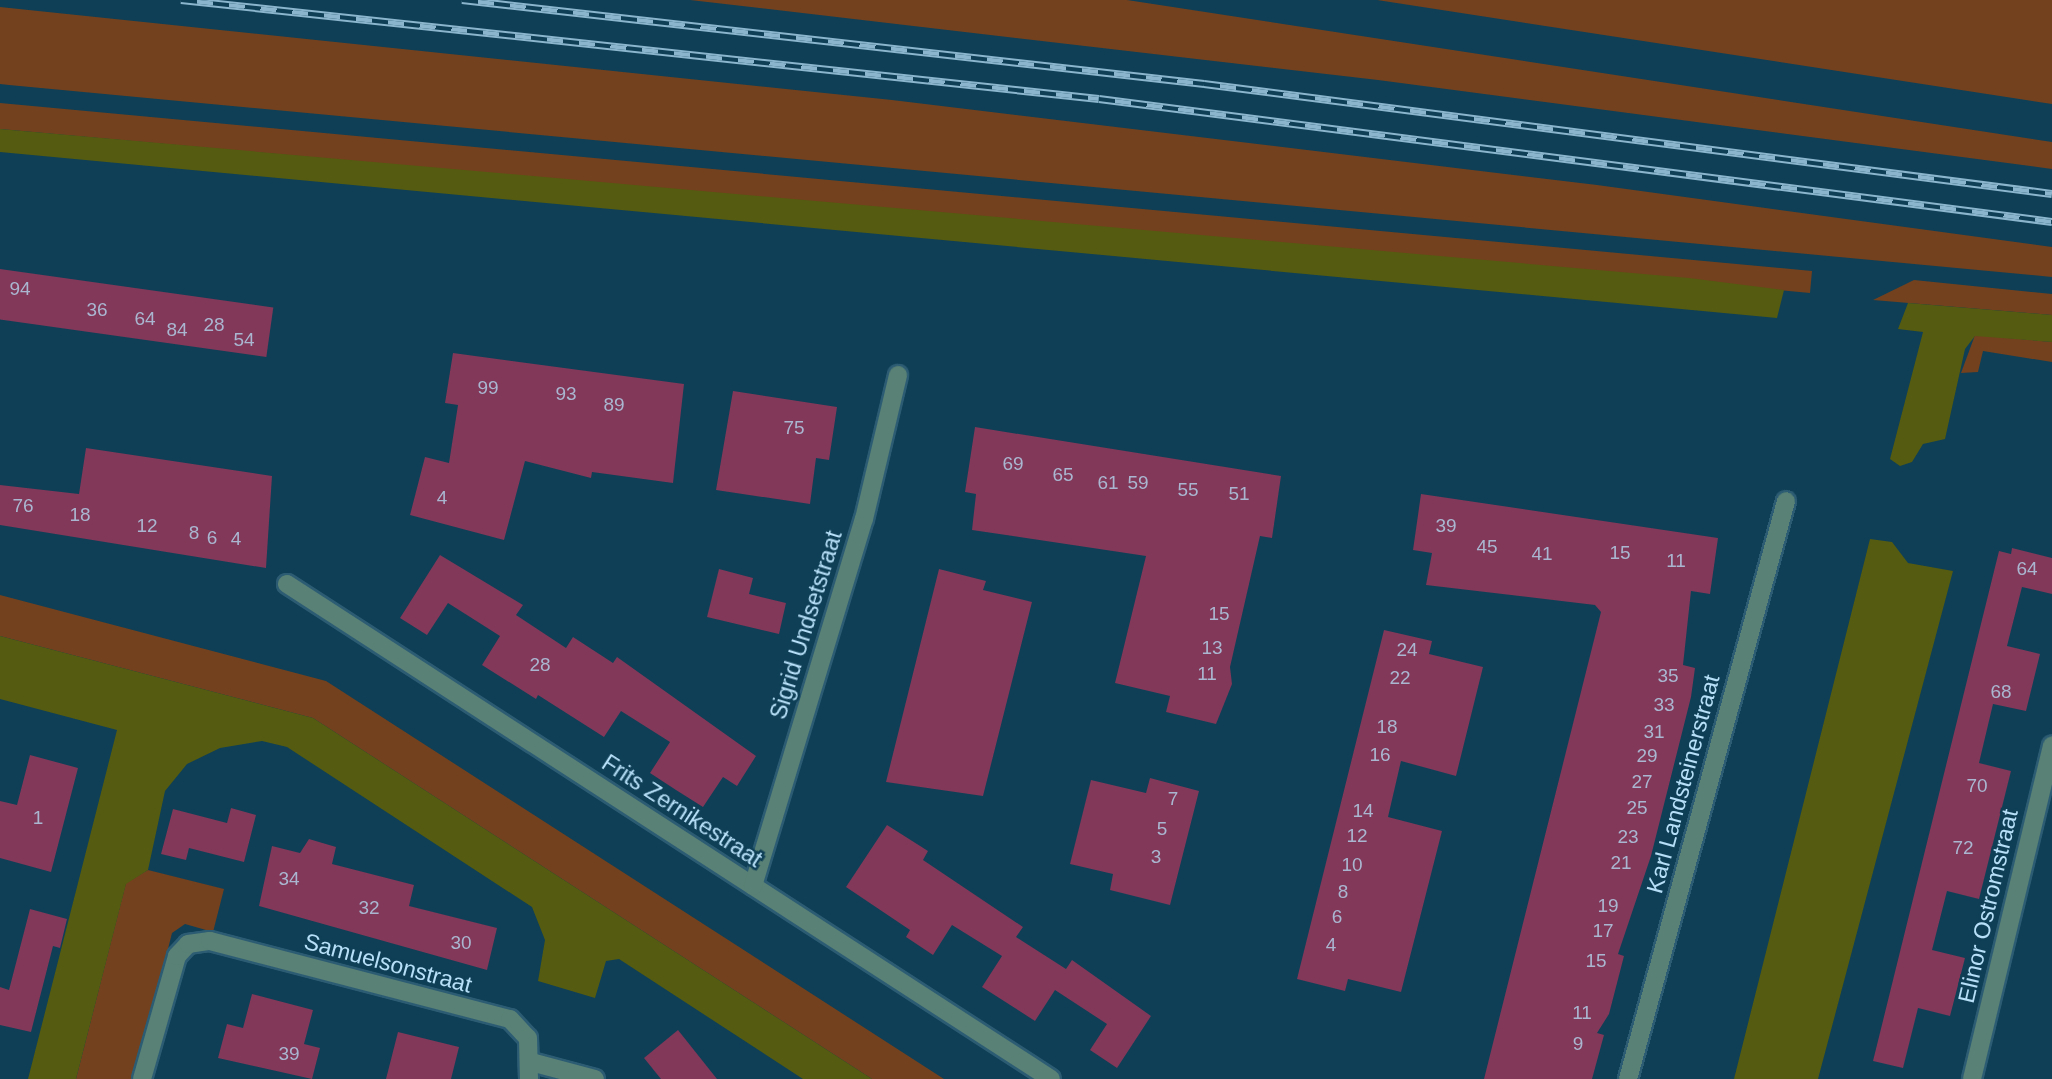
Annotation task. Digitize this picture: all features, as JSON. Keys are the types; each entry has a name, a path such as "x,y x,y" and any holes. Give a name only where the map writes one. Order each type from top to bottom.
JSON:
{"street":[{"name":"Sigrid Undsetstraat","path":"752,886 864,519 898,375"},
{"name":"Karl Landsteinerstraat","path":"1628,1079 1786,501"},
{"name":"Frits Zernikestraat","path":"287,584 1051,1079"},
{"name":"Elinor Ostromstraat","path":"1972,1079 2052,744"},
{"name":"Samuelsonstraat","path":"142,1079 167,976 188,944 210,941 510,1019 528,1038 530,1070"},
{"path":"530,1070 595,1079"}],"shaded area":[{"path":"690,0 1127,0 2052,142 2052,169 1378,80"},
{"path":"1377,0 2052,0 2052,104"},
{"path":"0,7 892,100 1597,185 2052,247 2052,277 0,84"},
{"path":"0,103 1812,271 1810,293 0,129"},
{"path":"0,129 1689,278 1784,290 1777,318 0,152"},
{"path":"1914,280 2052,294 2052,315 1873,300"},
{"path":"1908,303 2052,315 2052,342 1975,336 1965,349 1945,439 1923,444 1912,462 1900,466 1890,459 1923,332 1898,329"},
{"path":"1975,335 2052,342 2052,362 1983,351 1978,372 1961,373"},
{"path":"1870,539 1892,542 1908,563 1953,571 1818,1079 1734,1079"},
{"path":"0,595 326,681 944,1079 872,1079 313,718 0,636"},
{"path":"0,636 313,718 872,1079 803,1079 619,959 606,961 595,998 538,981 545,940 532,907 287,747 262,741 220,748 187,764 165,791 148,870 126,884 76,1079 28,1079 117,730 0,699"},
{"path":"148,870 224,889 213,932 185,924 172,933 135,1079 76,1079 126,883"}],"building":[{"path":"0,269 273,307 266,357 0,319"},
{"path":"453,353 684,384 673,483 592,472 591,478 525,461 504,540 410,515 425,457 449,463 458,405 445,403"},
{"path":"733,391 837,407 829,460 816,458 810,504 716,490"},
{"path":"975,427 1281,476 1272,538 1260,536 1230,667 1232,684 1216,724 1166,712 1170,696 1115,683 1146,556 972,530 976,494 965,492"},
{"path":"86,448 272,476 266,568 0,525 0,485 79,494"},
{"path":"1421,494 1718,538 1710,594 1691,591 1683,665 1695,668 1691,697 1651,856 1618,954 1624,956 1609,1014 1597,1033 1604,1035 1592,1079 1484,1079 1601,612 1595,605 1426,585 1432,553 1413,550"},
{"path":"2012,548 2052,558 2052,594 2022,587 2007,646 2040,654 2026,711 1993,704 1979,763 2011,771 1979,899 1947,891 1932,950 1965,958 1950,1016 1918,1008 1903,1068 1873,1061 1999,551 2011,554"},
{"path":"440,555 523,605 516,615 566,648 573,637 613,663 617,657 756,756 737,786 723,777 703,807 676,790 650,773 670,742 621,711 604,737 538,695 536,699 482,665 500,636 448,603 427,635 400,618"},
{"path":"719,569 753,578 749,594 786,603 779,634 707,617"},
{"path":"939,569 986,581 983,590 1032,602 983,796 886,782"},
{"path":"1384,630 1432,641 1429,654 1483,667 1456,776 1401,761 1388,817 1442,831 1401,992 1348,979 1345,991 1297,979"},
{"path":"30,755 78,768 51,872 0,858 0,801 17,805"},
{"path":"1150,778 1199,791 1170,905 1110,890 1113,874 1070,864 1091,780 1146,793"},
{"path":"231,808 256,815 244,862 189,848 186,860 161,854 173,809 227,823"},
{"path":"887,825 928,851 923,860 1023,927 1016,937 1066,969 1072,960 1151,1016 1117,1068 1090,1050 1107,1024 1055,990 1035,1021 982,987 1002,956 952,925 933,955 906,937 910,930 846,887"},
{"path":"309,839 336,847 332,864 414,885 409,906 497,928 487,970 259,906 272,846 300,853"},
{"path":"30,909 67,919 60,948 53,946 31,1032 0,1025 0,987 9,990"},
{"path":"252,994 313,1010 304,1044 320,1048 312,1079 218,1058 227,1024 243,1028"},
{"path":"678,1030 717,1079 661,1079 644,1058"},
{"path":"398,1032 459,1047 451,1079 386,1079"}],"railway":[{"path":"181,0 1099,99 2052,222"},
{"path":"462,0 1204,84 2052,194"}]}
